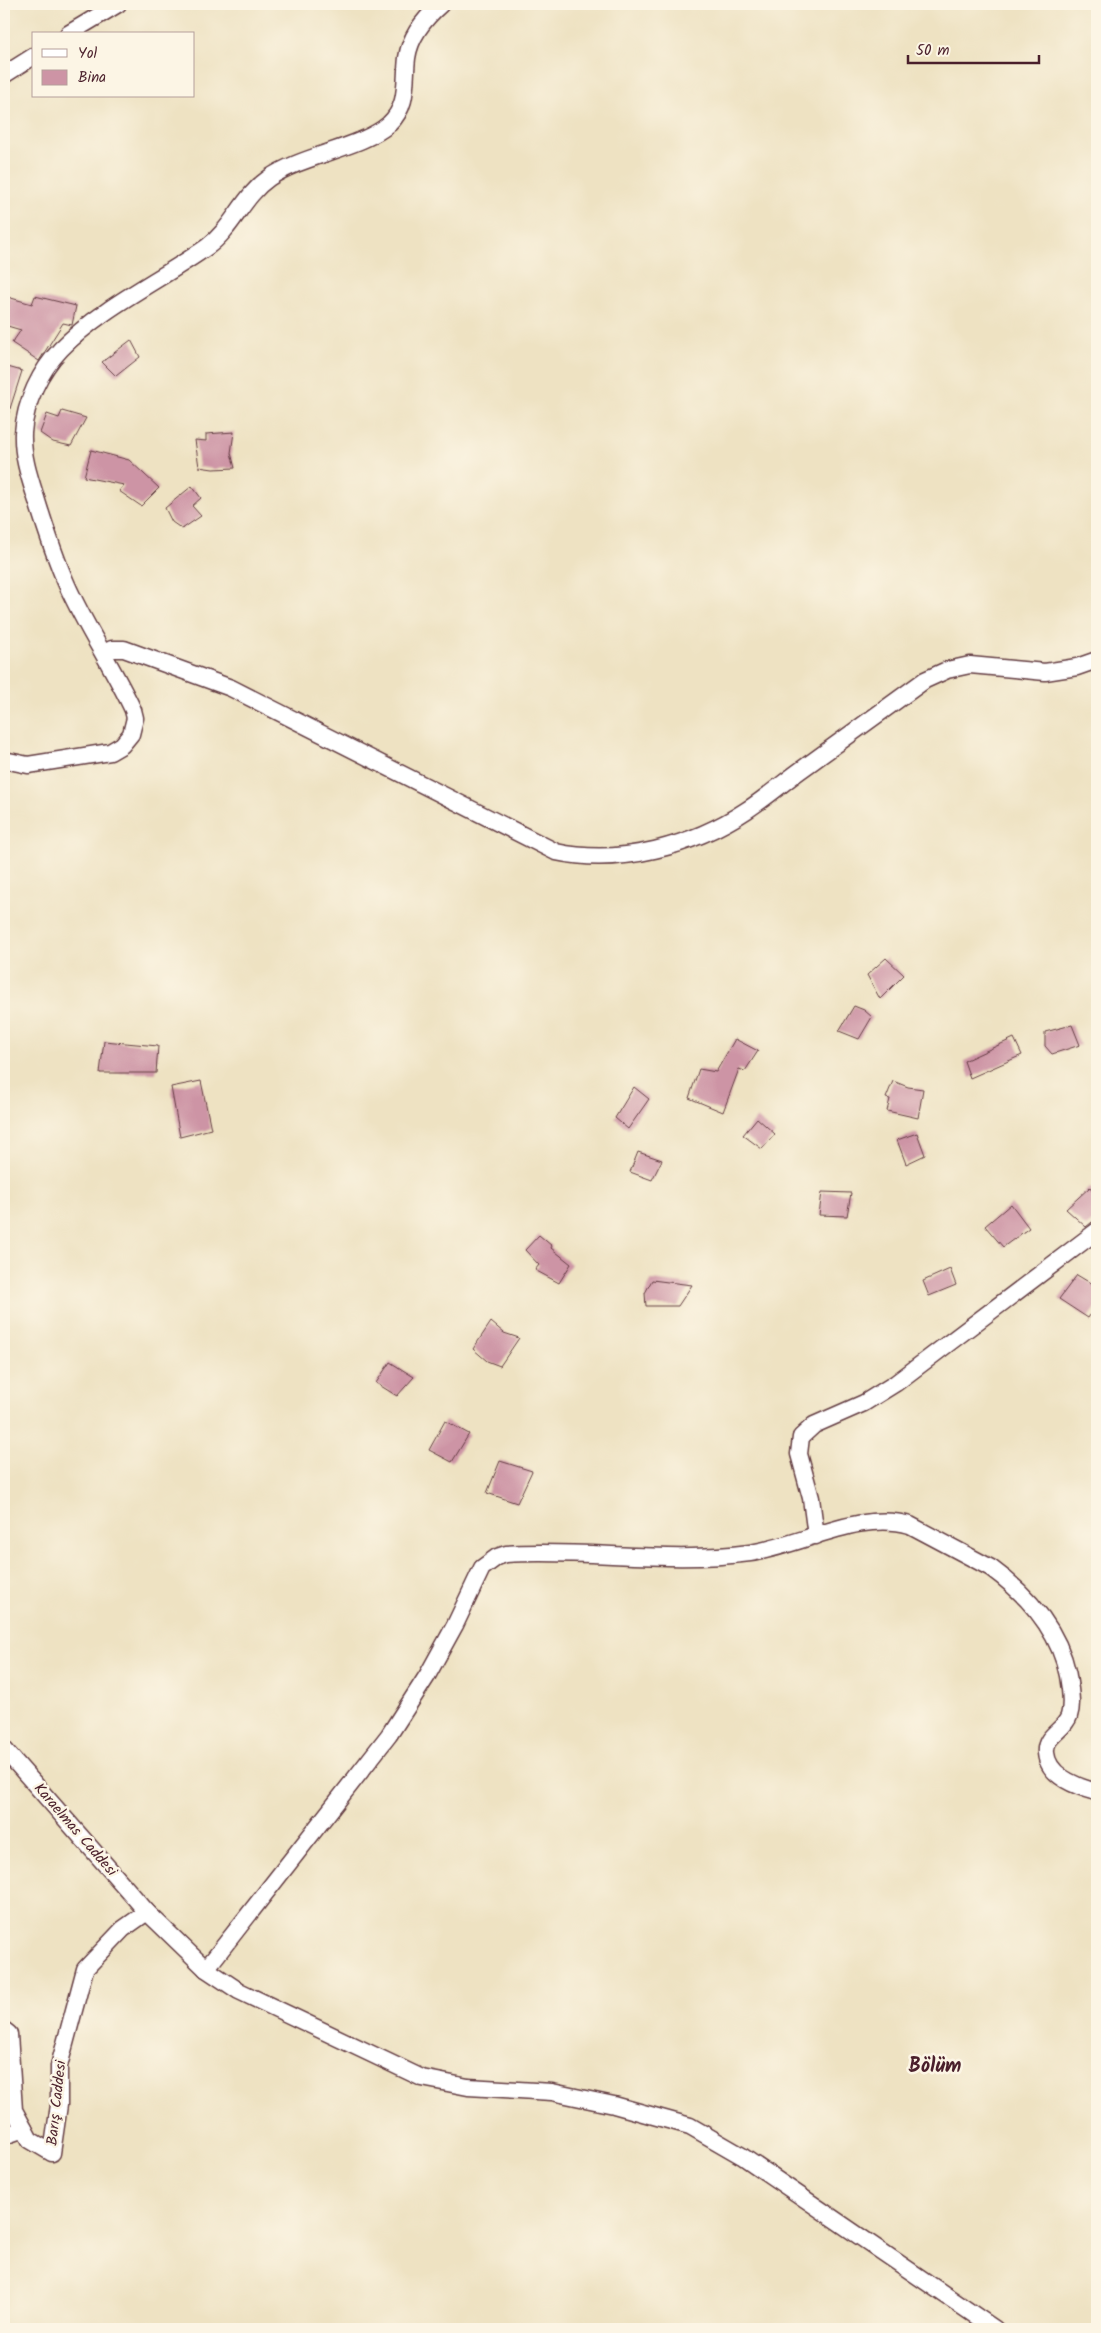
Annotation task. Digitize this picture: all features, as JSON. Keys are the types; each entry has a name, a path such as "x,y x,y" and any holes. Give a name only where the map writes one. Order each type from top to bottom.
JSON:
{"street":[{"path":"71,32 118,4"},
{"path":"4,760 28,764 117,749 128,740 134,726 133,710 64,577 40,514 25,462 23,432 26,414 38,380 60,350 88,325 218,237 250,195 270,177 284,169 369,136 389,123 402,104 406,92 407,56 411,43 423,21 441,4"},
{"path":"4,75 32,57"},
{"path":"104,653 124,649 231,688 556,852 595,858 638,854 705,833 726,822 762,800 926,680 947,670 982,665 1045,672 1077,667 1097,660"},
{"path":"816,1536 811,1498 799,1454 799,1442 804,1432 814,1425 864,1403 896,1383 1097,1231"},
{"path":"206,1968 389,1735 427,1676 455,1625 478,1575 488,1562 497,1557 516,1554 736,1555 774,1548 874,1521 898,1521 921,1530 991,1568 1015,1587 1048,1627 1061,1649 1068,1671 1070,1714 1066,1722 1048,1740 1046,1756 1054,1770 1072,1785 1097,1792"},
{"name":"Karaelmas Caddesi","path":"4,1749 147,1912 206,1968 239,1991 422,2078 468,2087 552,2092 614,2105 690,2126 742,2156 995,2329"},
{"name":"Barış Caddesi","path":"4,2030 10,2034 14,2110 30,2140 52,2153 59,2105 59,2066 85,1969 123,1930 147,1912"},
{"path":"4,2136 24,2129"}],"building":[{"path":"4,296 32,304 35,296 76,306 72,325 63,323 39,361 12,343 21,330 4,325"},
{"path":"131,340 140,357 116,376 102,362"},
{"path":"4,366 22,371 7,418 4,418"},
{"path":"62,411 86,418 71,446 53,442 40,433 47,414 59,418"},
{"path":"234,432 231,453 235,468 213,469 199,467 195,440 206,441 206,434"},
{"path":"91,450 129,460 159,488 141,506 119,491 124,485 84,477"},
{"path":"192,486 201,498 192,506 201,516 182,529 172,522 165,508"},
{"path":"886,958 904,975 880,999 867,975"},
{"path":"854,1006 864,1010 872,1017 859,1039 839,1031"},
{"path":"1072,1025 1080,1045 1052,1054 1045,1046 1045,1032"},
{"path":"1014,1038 1022,1055 970,1078 964,1061"},
{"path":"735,1039 758,1051 745,1071 739,1069 723,1112 689,1098 699,1069 716,1072"},
{"path":"104,1041 158,1046 156,1073 100,1073"},
{"path":"201,1081 211,1129 180,1137 171,1087"},
{"path":"893,1081 908,1087 923,1089 918,1118 887,1111 890,1099 886,1098"},
{"path":"634,1087 649,1099 628,1129 615,1118"},
{"path":"757,1118 775,1134 762,1149 743,1135"},
{"path":"917,1133 925,1155 906,1164 897,1140"},
{"path":"638,1152 662,1160 652,1180 630,1172"},
{"path":"1090,1187 1097,1196 1097,1218 1086,1227 1066,1209"},
{"path":"822,1192 851,1193 847,1216 819,1215"},
{"path":"1011,1204 1029,1228 1003,1247 985,1226"},
{"path":"539,1235 552,1246 551,1248 571,1264 559,1283 535,1270 539,1265 525,1250"},
{"path":"950,1269 956,1285 929,1296 923,1281"},
{"path":"1077,1275 1097,1287 1097,1305 1088,1318 1059,1299"},
{"path":"652,1280 692,1285 678,1306 646,1306 645,1293"},
{"path":"491,1322 504,1333 519,1338 500,1366 487,1361 473,1349"},
{"path":"390,1362 414,1377 397,1396 376,1383"},
{"path":"445,1421 469,1434 452,1462 429,1450"},
{"path":"500,1461 532,1471 517,1503 487,1493"}],"district":[{"name":"Bölüm","path":"935,2067"}]}
